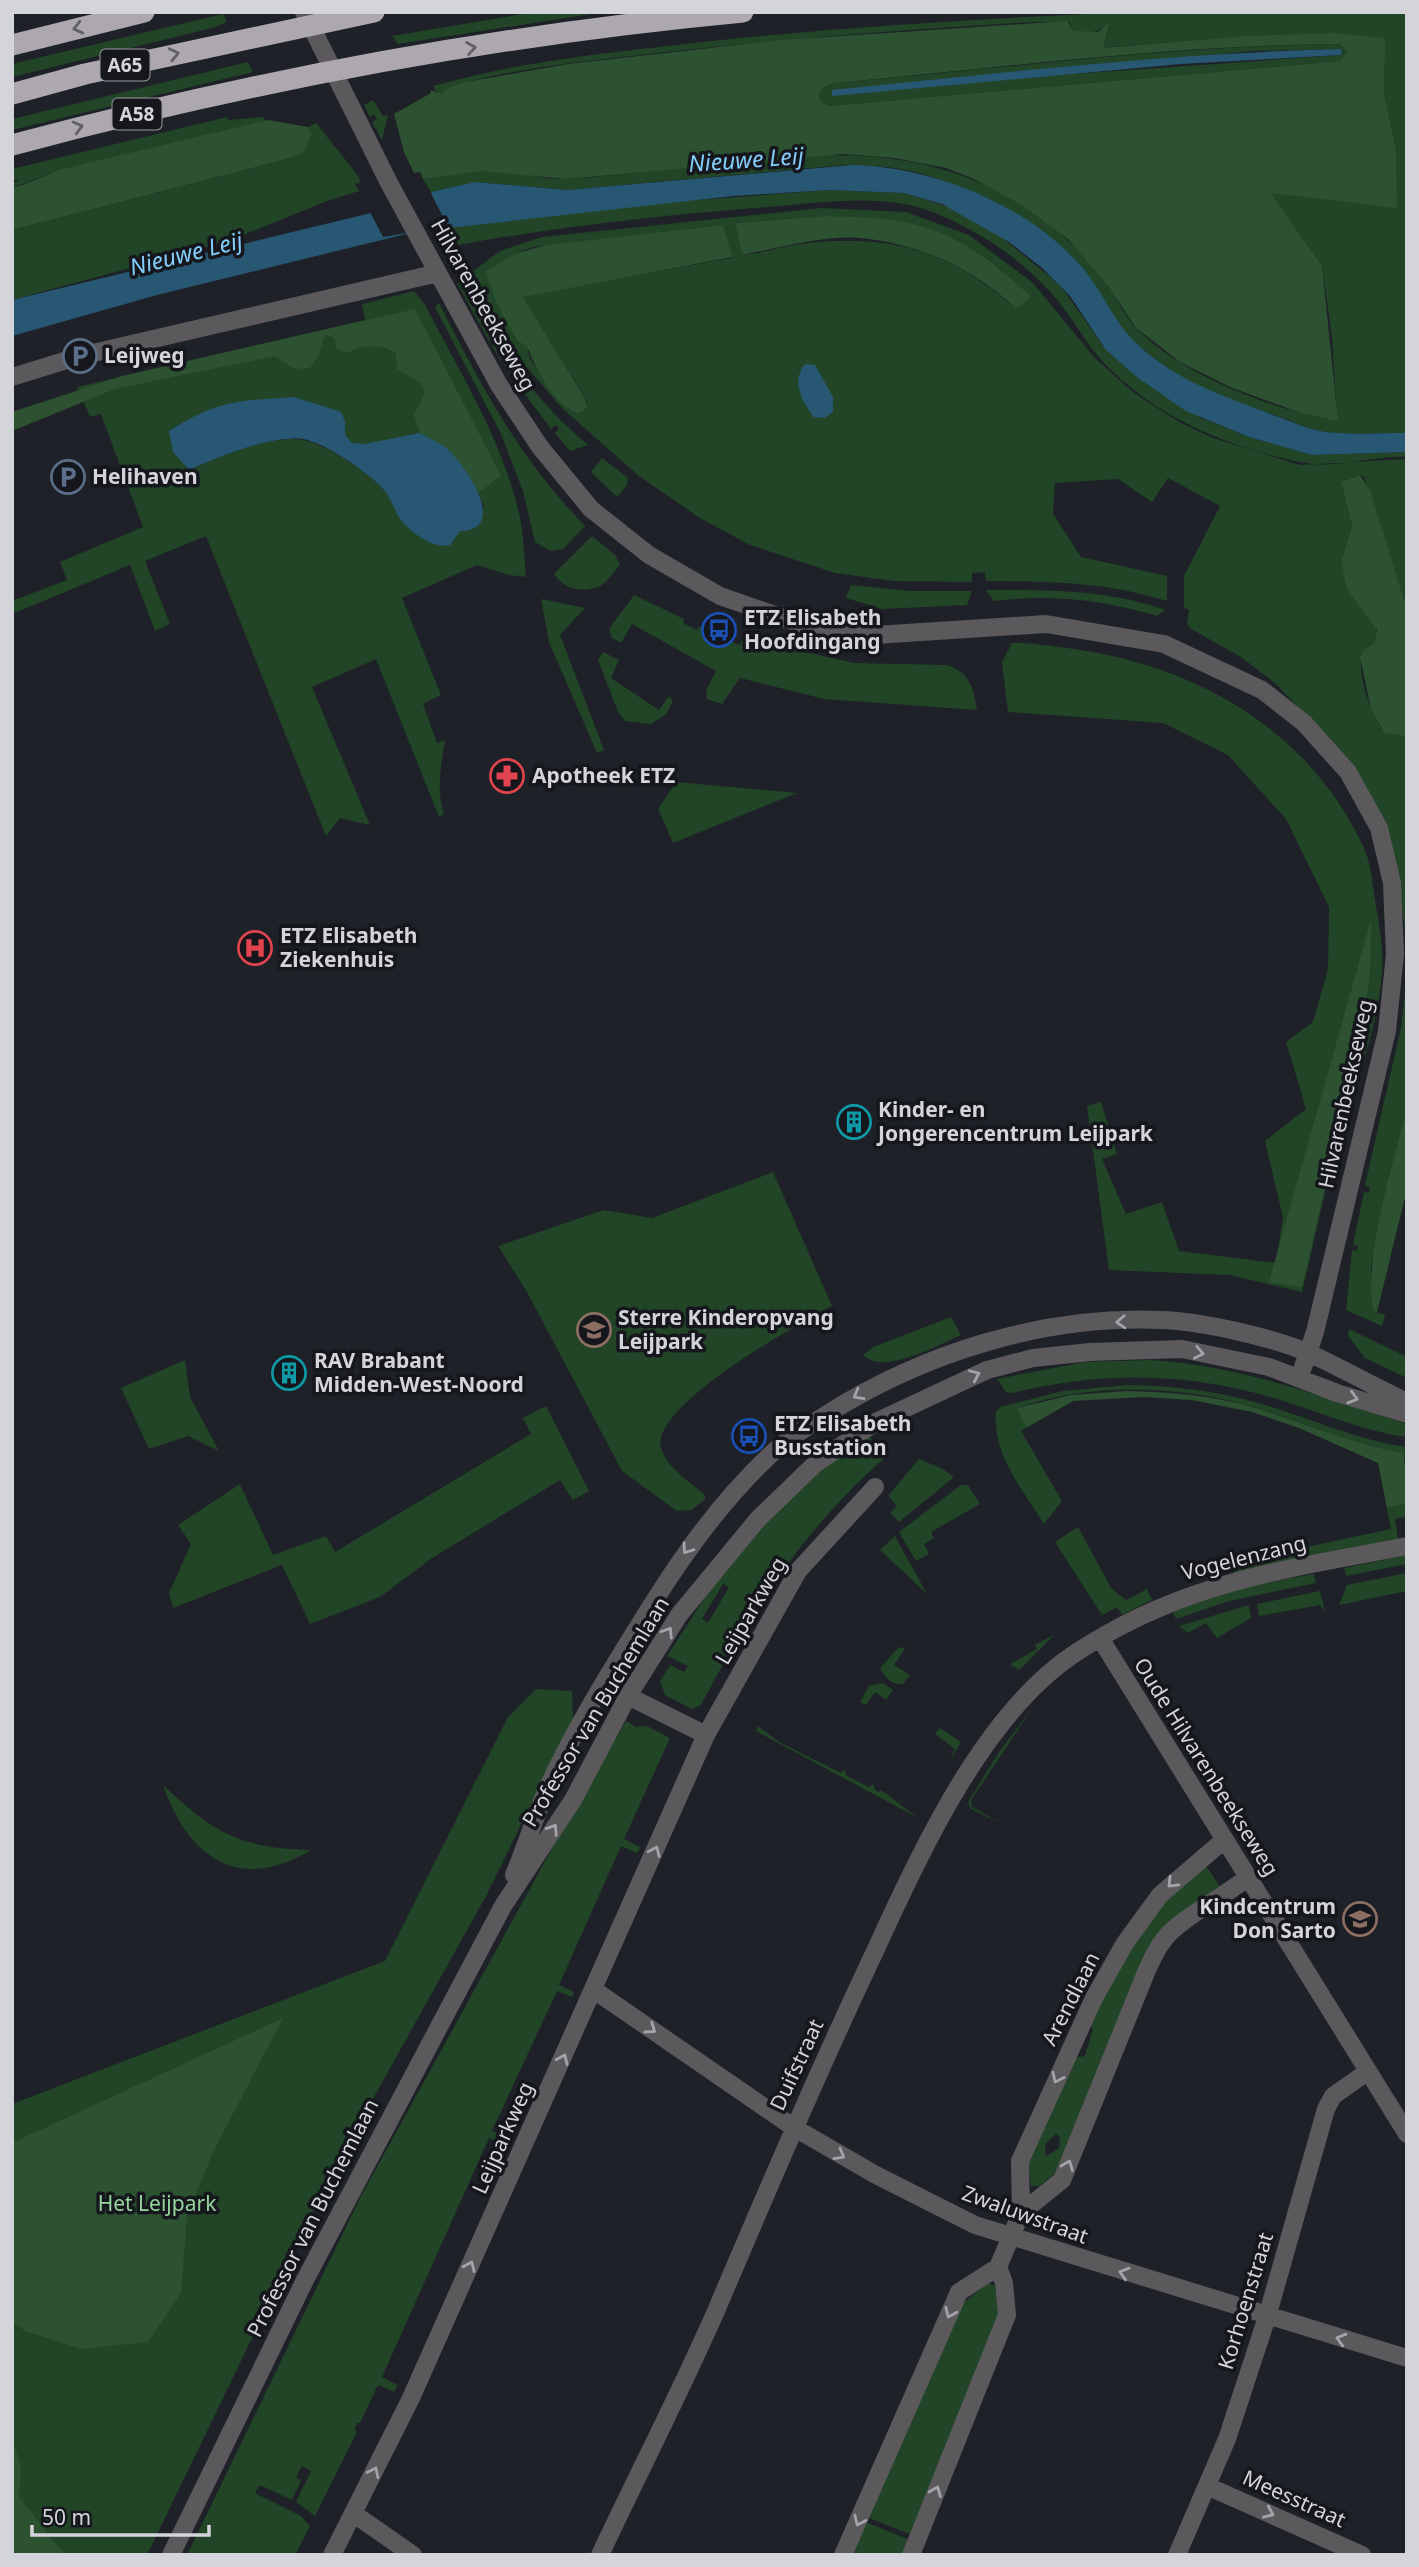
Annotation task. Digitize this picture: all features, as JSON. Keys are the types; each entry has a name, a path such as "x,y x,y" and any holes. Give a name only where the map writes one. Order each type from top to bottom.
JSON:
{"highway":[{"name":"A65","path":"12,45 144,12"},
{"name":"A65","path":"12,94 85,74 374,12"},
{"name":"A58","path":"12,145 262,87 403,58 640,22 743,12"}],"street":[{"name":"Hilvarenbeekseweg","path":"304,12 389,183 499,385 540,447 591,509 649,555 720,596 798,623 876,635 1046,624 1164,643 1262,691 1304,723 1348,772 1379,828 1392,883 1395,954 1387,1031 1308,1353"},
{"path":"12,377 80,356 438,273"},
{"name":"Professor van Buchemlaan","path":"503,1906 548,1787 602,1684 689,1545 730,1495 789,1439 885,1381 974,1346 1017,1335 1088,1323 1162,1320 1233,1332 1308,1353 1407,1402"},
{"name":"Professor van Buchemlaan","path":"171,2555 304,2280 503,1906 573,1800 628,1696 679,1615 758,1519 815,1464 876,1422 987,1370 1033,1358 1090,1352 1182,1349 1269,1367 1300,1376 1337,1393 1407,1414"},
{"path":"1300,1376 1308,1353"},
{"name":"Leijparkweg","path":"332,2555 411,2398 706,1735 798,1571 875,1487"},
{"name":"Vogelenzang","path":"1100,1639 1139,1615 1197,1591 1236,1580 1407,1546"},
{"name":"Oude Hilvarenbeekseweg","path":"1100,1639 1407,2134"},
{"name":"Duifstraat","path":"600,2555 713,2316 793,2127 937,1824 982,1752 1030,1690 1072,1656 1100,1639"},
{"path":"628,1696 706,1735"},
{"name":"Arendlaan","path":"998,2267 1021,2213 1020,2161 1094,1998 1125,1944 1160,1895 1192,1864 1224,1840"},
{"name":"Arendlaan","path":"1021,2213 1062,2180 1147,1970 1162,1942 1180,1925 1223,1898 1247,1878"},
{"name":"Zwaluwstraat","path":"594,1990 793,2127 876,2175 975,2225 1407,2358"},
{"name":"Korhoenstraat","path":"1177,2555 1227,2439 1267,2317 1326,2109 1333,2096 1367,2072"},
{"path":"843,2555 959,2292 998,2267 1004,2283 1007,2315 911,2555"},
{"name":"Meesstraat","path":"1207,2486 1362,2555"},
{"path":"354,2514 413,2555"}],"green space":[{"path":"535,12 604,12 398,44 392,36"},
{"path":"1128,12 1407,12 1407,433 1320,431 1200,387 1168,368 1137,344 1126,333 1073,259 1049,237 964,190 910,171 844,165 567,190 475,182 431,192 423,179 462,172 492,171 565,179 797,156 855,156 911,162 966,177 1019,203 1044,221 1068,240 1089,262 1138,330 1179,362 1259,400 1337,420 1332,337 1322,266 1271,193 1396,149 1384,93 1384,38 1278,36 1102,48 1108,23 1096,31 1083,33 1074,31 1069,22 1036,22 811,38 597,60 492,76 462,83 438,95 433,86 549,61 725,40 897,25"},
{"path":"223,14 227,22 212,28 12,77 12,64"},
{"path":"1067,21 1074,31 1098,32 1109,22 1103,48 1246,36 1333,33 1385,38 1384,93 1396,149 1397,208 1271,193 1322,266 1338,421 1304,414 1232,388 1180,362 1136,328 1108,286 1068,239 1020,204 974,179 946,168 894,158 844,154 566,179 481,171 423,179 420,172 414,173 404,152 394,114 431,93 430,90 442,94 449,87 465,82 568,64 781,40","holes":["1340,44 1347,51 1340,61 829,106 822,102 819,95 823,88 833,83 1086,58 1277,45"]},
{"path":"1340,44 1347,51 1340,61 829,106 822,102 819,95 823,88 833,83 1149,54","holes":["1342,49 1341,55 832,91 1254,51"]},
{"path":"248,62 253,72 12,130 12,119"},
{"path":"373,100 383,116 388,115 382,140 372,122 377,119 374,114 370,117 364,105"},
{"path":"227,117 228,120 264,117 265,121 59,170 12,188 12,183 20,180 12,180 12,169"},
{"path":"268,120 308,127 311,135 304,152 288,159 12,230 12,188 58,170"},
{"path":"316,123 356,173 361,182 355,184 359,191 327,201 226,242 12,300 12,230 289,159 304,151 308,127"},
{"path":"830,190 903,193 952,208 995,232 1060,285 1106,350 1149,386 1199,417 1249,437 1312,455 1407,452 1407,457 1331,464 1307,463 1225,441 1173,416 1127,384 1100,358 1050,291 1021,264 970,230 935,213 915,207 874,201 809,203 612,222 458,245 449,228 655,203"},
{"path":"821,208 906,212 969,235 1033,283 1094,357 1134,393 1181,423 1213,438 1300,465 1407,459 1407,610 1364,477 1360,475 1341,482 1352,526 1341,561 1346,588 1374,623 1378,636 1375,643 1361,654 1362,675 1370,705 1384,733 1407,737 1407,944 1401,900 1332,743 1275,683 1241,657 1191,629 1187,623 1189,610 1184,608 1184,576 1220,506 1168,478 1152,502 1118,479 1055,483 1053,514 1081,557 1167,576 1167,601 1100,586 986,581 985,572 972,573 972,582 894,581 835,573 750,545 700,518 639,476 563,409 518,357 468,275 500,251 542,237","holes":["825,216 888,220 938,231 983,256 1032,297 1016,309 966,272 941,259 889,244 832,241 742,255 735,223","723,225 731,258 522,296 585,397 587,403 579,413 569,409 555,393 530,359 527,347 514,337 489,282 514,254 533,247"]},
{"path":"825,216 888,220 938,231 983,256 1032,297 1016,309 1000,294 964,270 924,252 883,241 831,238 742,255 735,223"},
{"path":"723,225 732,257 523,297 585,398 587,408 579,413 571,410 555,396 542,378 528,349 514,336 494,296 486,271 514,254 546,245"},
{"path":"461,280 487,326 517,369 550,409 588,445 570,451 555,433 559,429 556,425 551,429 521,389 525,386 521,382 517,385 492,346 496,342 493,338 489,341 457,283"},
{"path":"414,291 425,305 480,408 503,462 520,518 526,577 509,575 477,565 402,598 441,695 423,704 437,743 445,740 440,786 444,814 439,817 376,659 312,687 370,825 340,818 326,836 206,536 145,561 170,624 155,631 130,565 12,614 12,601 67,580 60,562 143,527 101,414 90,417 77,387 365,320 362,304","holes":["294,397 345,421 345,435 352,443 456,459 484,506 460,531 400,519 385,491 369,476 335,453 303,440 261,443 189,470"]},
{"path":"439,303 503,420 540,474 585,526 563,549 550,551 535,542 523,491 501,434 435,307"},
{"path":"415,309 501,476 478,493 454,458 420,433 414,415 425,393 422,384 397,369 396,354 385,348 372,346 347,353 337,349 334,338 325,335 318,356 310,368 294,369 275,356 115,389 12,431 12,412 122,376"},
{"path":"602,458 628,478 627,485 617,497 591,472"},
{"path":"1360,475 1370,490 1407,610 1407,737 1384,733 1371,709 1360,657 1363,651 1375,643 1377,630 1346,588 1341,561 1352,526 1341,482"},
{"path":"592,536 615,555 620,565 600,586 587,590 574,589 554,574"},
{"path":"851,585 909,591 972,591 967,605 882,609 846,598"},
{"path":"986,590 1099,594 1165,610 1157,616 1117,606 1056,598 994,601"},
{"path":"634,595 684,619 683,623 697,630 699,626 739,645 743,638 854,663 947,665 966,677 974,694 977,710 824,699 740,678 722,704 707,699 706,691 716,671 632,624 621,643 612,638 609,629"},
{"path":"541,599 585,608 560,635 604,750 597,753 549,642"},
{"path":"1012,643 1081,650 1126,659 1169,673 1210,691 1248,713 1283,740 1314,771 1342,807 1364,848 1370,867 1381,937 1379,994 1366,1054 1330,1172 1302,1292 1230,1275 1109,1270 1087,1106 1101,1102 1117,1154 1102,1159 1126,1214 1162,1202 1179,1251 1276,1263 1283,1218 1265,1141 1306,1109 1286,1042 1313,1022 1328,969 1329,907 1286,819 1228,755 1163,723 1008,712 1002,662"},
{"path":"603,652 619,660 611,678 659,710 669,696 673,701 666,714 651,724 625,721 618,712 598,660"},
{"path":"676,782 797,793 673,843 658,809"},
{"path":"1371,920 1370,974 1363,1023 1302,1287 1269,1282"},
{"path":"1407,975 1407,1107 1371,1266 1373,1311 1385,1315 1382,1326 1346,1310 1352,1250 1357,1251 1358,1246 1353,1245 1364,1192 1369,1193 1370,1188 1365,1185 1401,1028"},
{"path":"1407,1107 1407,1189 1377,1312 1373,1311 1372,1264 1388,1182"},
{"path":"773,1172 832,1306 730,1368 701,1389 679,1410 664,1430 661,1448 668,1462 705,1495 705,1500 691,1510 677,1511 622,1471 527,1292 498,1246 604,1210 652,1218"},
{"path":"951,1317 961,1335 925,1351 897,1361 884,1362 872,1361 863,1355 873,1347"},
{"path":"1349,1329 1407,1357 1407,1378 1365,1358 1348,1336"},
{"path":"185,1360 190,1397 219,1451 188,1436 149,1449 121,1388"},
{"path":"1150,1360 1216,1368 1312,1393 1407,1424 1407,1437 1356,1425 1241,1389 1208,1383 1176,1379 1111,1378 1012,1393 1006,1392 997,1379 1085,1362"},
{"path":"1128,1385 1179,1388 1229,1396 1370,1439 1407,1447 1407,1472 1404,1453 1348,1439 1228,1400 1168,1391 1075,1394 1018,1408 1026,1428 1021,1431 1062,1501 1044,1524 1004,1457 996,1427 996,1412 1000,1407 1063,1391"},
{"path":"1127,1391 1176,1393 1224,1400 1404,1453 1407,1503 1387,1508 1378,1463 1299,1428 1252,1412 1192,1400 1144,1397 1073,1401 1026,1428 1017,1408 1071,1395"},
{"path":"546,1406 589,1491 573,1500 560,1480 432,1558 380,1597 310,1624 282,1565 173,1608 169,1593 191,1544 178,1525 240,1484 273,1555 326,1536 335,1552 531,1434 523,1418"},
{"path":"867,1436 887,1451 887,1456 831,1511 782,1571 740,1636 701,1705 692,1709 665,1695 660,1682 670,1665 684,1672 688,1666 667,1656 732,1556 809,1478","holes":["723,1584 729,1587 708,1623 702,1619"]},
{"path":"919,1459 954,1477 899,1522 890,1513 897,1506 888,1496"},
{"path":"961,1485 968,1485 980,1504 931,1532 934,1538 924,1544 929,1554 916,1561 899,1532"},
{"path":"1407,1503 1407,1527 1405,1517 1395,1519 1398,1539 1234,1573 1231,1563 1391,1529 1387,1508"},
{"path":"1078,1527 1111,1588 1126,1600 1147,1589 1152,1600 1122,1615 1117,1607 1102,1615 1055,1542"},
{"path":"895,1536 927,1594 880,1550"},
{"path":"1407,1555 1407,1564 1346,1576 1344,1568"},
{"path":"1407,1573 1407,1591 1339,1605 1347,1585"},
{"path":"1314,1574 1316,1583 1229,1601 1176,1619 1173,1612 1224,1593"},
{"path":"1320,1591 1325,1613 1320,1605 1259,1616 1257,1604"},
{"path":"1249,1605 1251,1618 1217,1638 1206,1623 1188,1633 1179,1626"},
{"path":"1055,1634 1019,1670 1010,1664 1037,1649 1035,1645"},
{"path":"906,1647 894,1665 910,1675 903,1684 892,1682 880,1668 898,1648"},
{"path":"883,1683 893,1690 886,1700 875,1692 866,1705 860,1702 869,1686"},
{"name":"Het Leijpark","path":"536,1689 572,1691 573,1719 486,1896 335,2167 147,2555 12,2555 12,2104 385,1961 508,1717"},
{"path":"1034,1706 971,1800 972,1807 1002,1824 971,1809 968,1802 999,1752"},
{"path":"626,1721 636,1727 647,1726 670,1738 624,1839 640,1847 637,1853 621,1846 559,1985 574,1992 572,1997 557,1991 492,2131 509,2139 506,2146 489,2138 382,2377 398,2385 394,2392 378,2385 360,2423 357,2423 354,2430 357,2432 315,2516 296,2502 311,2471 302,2466 296,2477 301,2480 292,2500 260,2485 255,2493 301,2516 310,2526 295,2555 187,2555 360,2198 576,1805"},
{"path":"758,1726 779,1742 841,1773 844,1770 847,1776 869,1787 873,1784 875,1790 881,1790 918,1818 756,1731"},
{"path":"940,1728 961,1742 949,1763 955,1749 935,1734"},
{"path":"163,1785 198,1815 229,1835 265,1846 311,1850 285,1863 261,1869 239,1868 219,1861 202,1849 186,1832"},
{"path":"1205,1864 1222,1890 1174,1921 1056,2173 1039,2186 1031,2186 1028,2159 1073,2058 1085,2056 1093,2029 1089,2023 1123,1958 1156,1910","holes":["1056,2134 1060,2137 1059,2148 1046,2156 1045,2144"]},
{"path":"283,2018 213,2152 187,2217 181,2293 148,2342 81,2349 25,2331 12,2321 12,2143"},
{"path":"988,2283 995,2286 999,2316 912,2535 867,2517 962,2304"},
{"path":"12,2436 21,2469 19,2497 65,2555 12,2555"},
{"path":"865,2522 910,2540 904,2555 850,2555"}],"water":[{"path":"1342,49 1341,55 1181,64 832,96 832,90 1087,65"},
{"path":"852,165 913,172 945,181 975,192 1033,224 1058,243 1080,265 1136,343 1185,378 1314,430 1407,433 1407,452 1312,455 1249,437 1186,411 1138,378 1106,350 1070,296 1042,268 1009,242 942,204 903,193 830,190 733,196 449,228 447,224 157,295 12,336 12,300 433,198 431,192 475,182 567,190"},
{"path":"805,364 815,365 833,397 833,412 825,418 814,417 802,398 799,377"},
{"path":"294,397 341,412 345,421 345,435 352,443 364,444 420,433 442,445 463,466 472,480 483,508 482,520 475,528 460,531 450,545 429,542 404,524 386,493 368,475 335,452 303,439 276,440 261,444 229,453 189,470 173,452 169,431 201,413 242,401"}],"pier":[{"path":"431,194 448,226 383,237 369,210"}],"place":[{"name":"Leijweg","path":"80,356"},
{"name":"Helihaven","path":"68,477"},
{"name":"ETZ Elisabeth Hoofdingang","path":"719,630"},
{"name":"Apotheek ETZ","path":"507,776"},
{"name":"ETZ Elisabeth Ziekenhuis","path":"255,948"},
{"name":"Kinder- en Jongerencentrum Leijpark","path":"854,1122"},
{"name":"Sterre Kinderopvang Leijpark","path":"594,1330"},
{"name":"RAV Brabant Midden-West-Noord","path":"289,1373"},
{"name":"ETZ Elisabeth Busstation","path":"749,1436"},
{"name":"Kindcentrum Don Sarto","path":"1360,1919"}],"water label":[{"name":"Nieuwe Leij","path":"746,160"},
{"name":"Nieuwe Leij","path":"186,254"}]}
